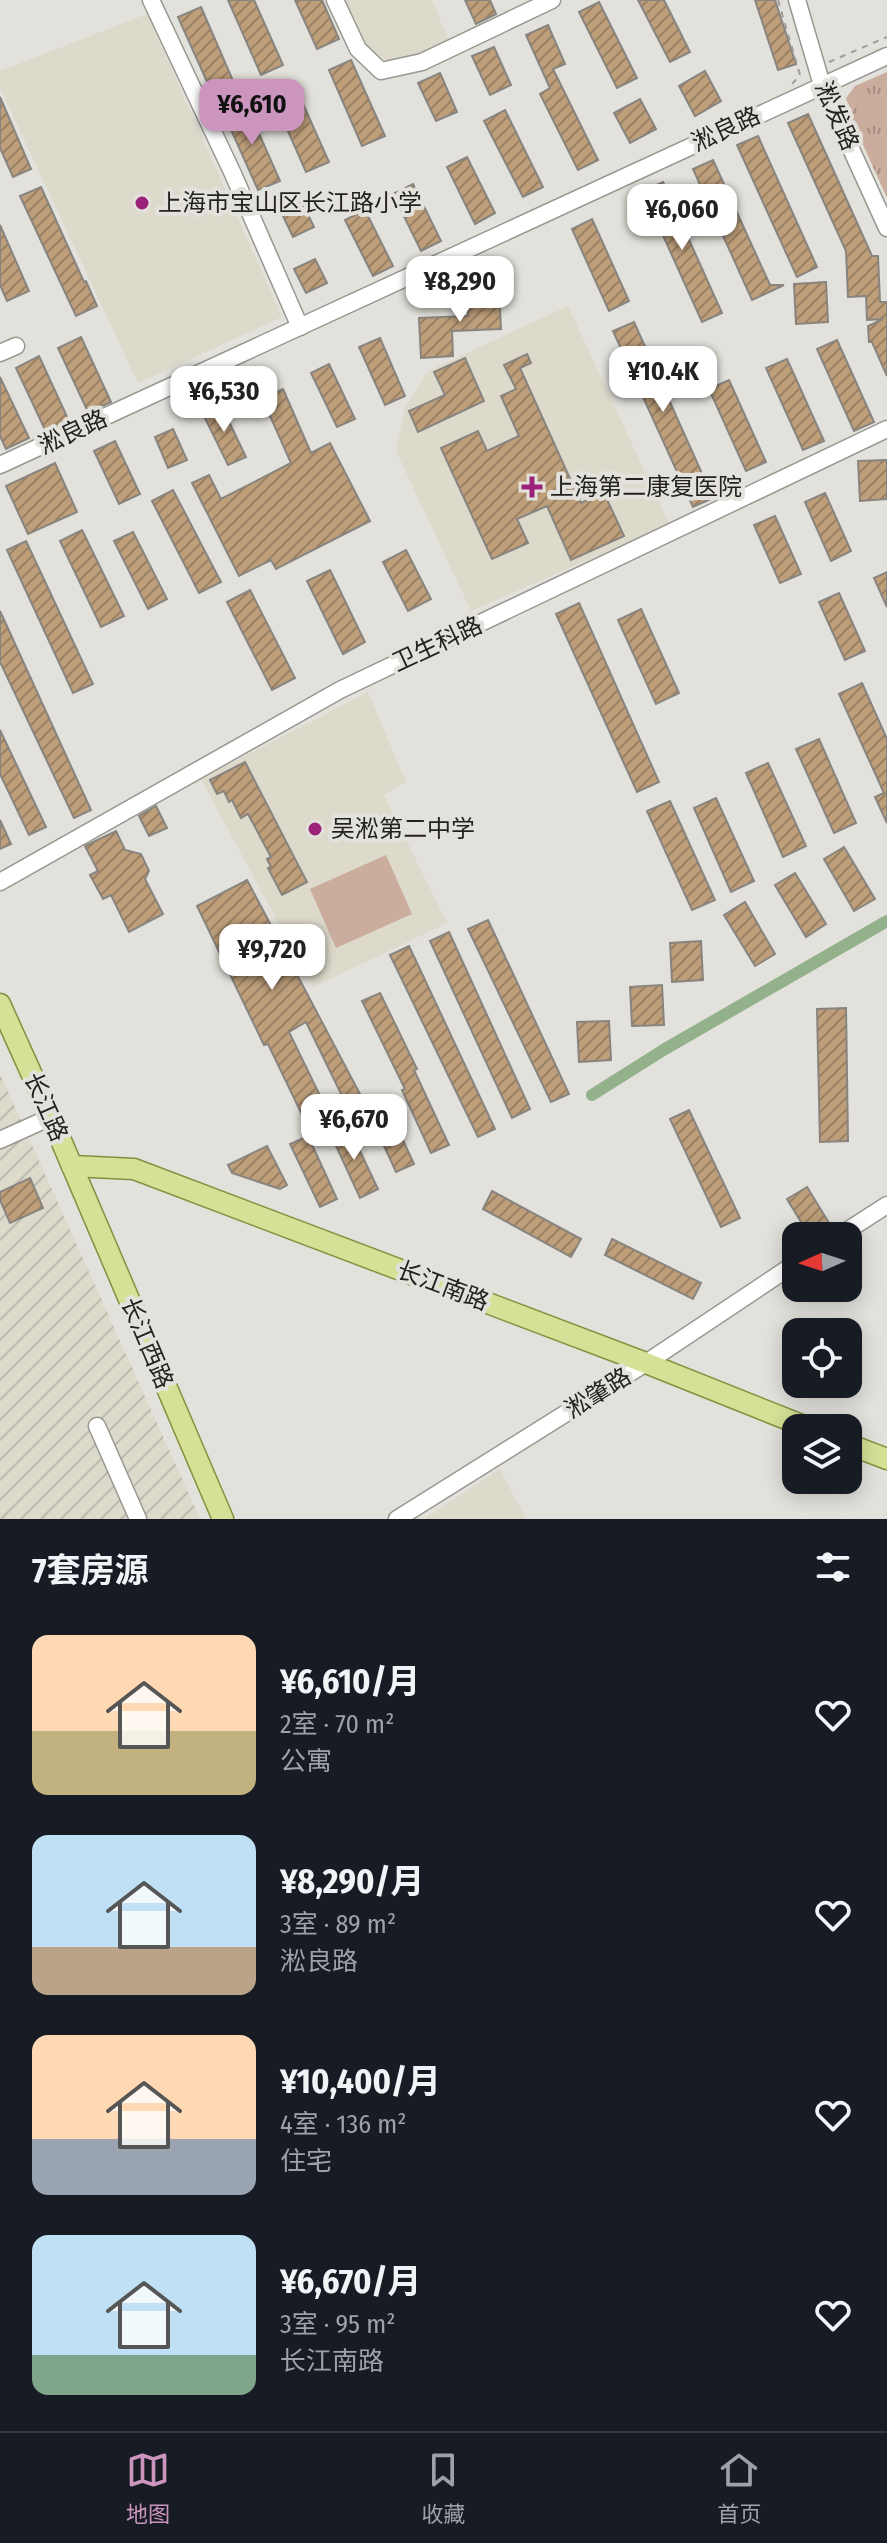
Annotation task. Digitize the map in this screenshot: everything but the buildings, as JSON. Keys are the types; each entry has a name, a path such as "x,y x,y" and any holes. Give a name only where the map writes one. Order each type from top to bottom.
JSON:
{"main road":[{"name":"长江路","path":"0,1004 72,1166"},
{"name":"长江南路","path":"72,1166 134,1169 782,1417"},
{"name":"长江西路","path":"72,1166 223,1519"},
{"path":"862,1449 887,1459"}],"street":[{"path":"151,0 233,174 300,327"},
{"path":"335,0 358,49 381,71 422,62 552,0"},
{"name":"淞发路","path":"797,0 822,85 887,228"},
{"name":"淞良路","path":"0,465 887,56"},
{"name":"卫生科路","path":"0,882 340,690 887,429"},
{"path":"0,1140 51,1117"},
{"path":"861,1222 887,1205"},
{"name":"淞肇路","path":"397,1519 646,1363 782,1272"},
{"path":"97,1426 138,1519"}],"path":[{"path":"778,0 800,75 791,85 796,97"},
{"path":"817,68 887,37"}],"shaded area":[{"path":"345,0 432,0 448,39 408,59 386,60 365,45"},
{"name":"上海市宝山区长江路小学","path":"147,14 282,317 138,383 0,88 0,71"},
{"name":"上海第二康复医院","path":"568,306 669,524 471,611 396,451 405,407 428,371"},
{"name":"吴淞第二中学","path":"368,692 406,782 384,795 447,923 313,987 201,779"},
{"path":"0,1074 200,1519 0,1519"},
{"path":"500,1469 526,1519 424,1519"}],"green space":[{"path":"887,72 887,198 851,118 846,98 855,86"},
{"path":"386,855 412,914 336,948 310,889"}],"waterway":[{"path":"592,1095 665,1049 887,921"}],"place":[{"name":"上海市宝山区长江路小学","path":"142,203"},
{"name":"上海第二康复医院","path":"532,487"},
{"name":"吴淞第二中学","path":"315,829"}]}
